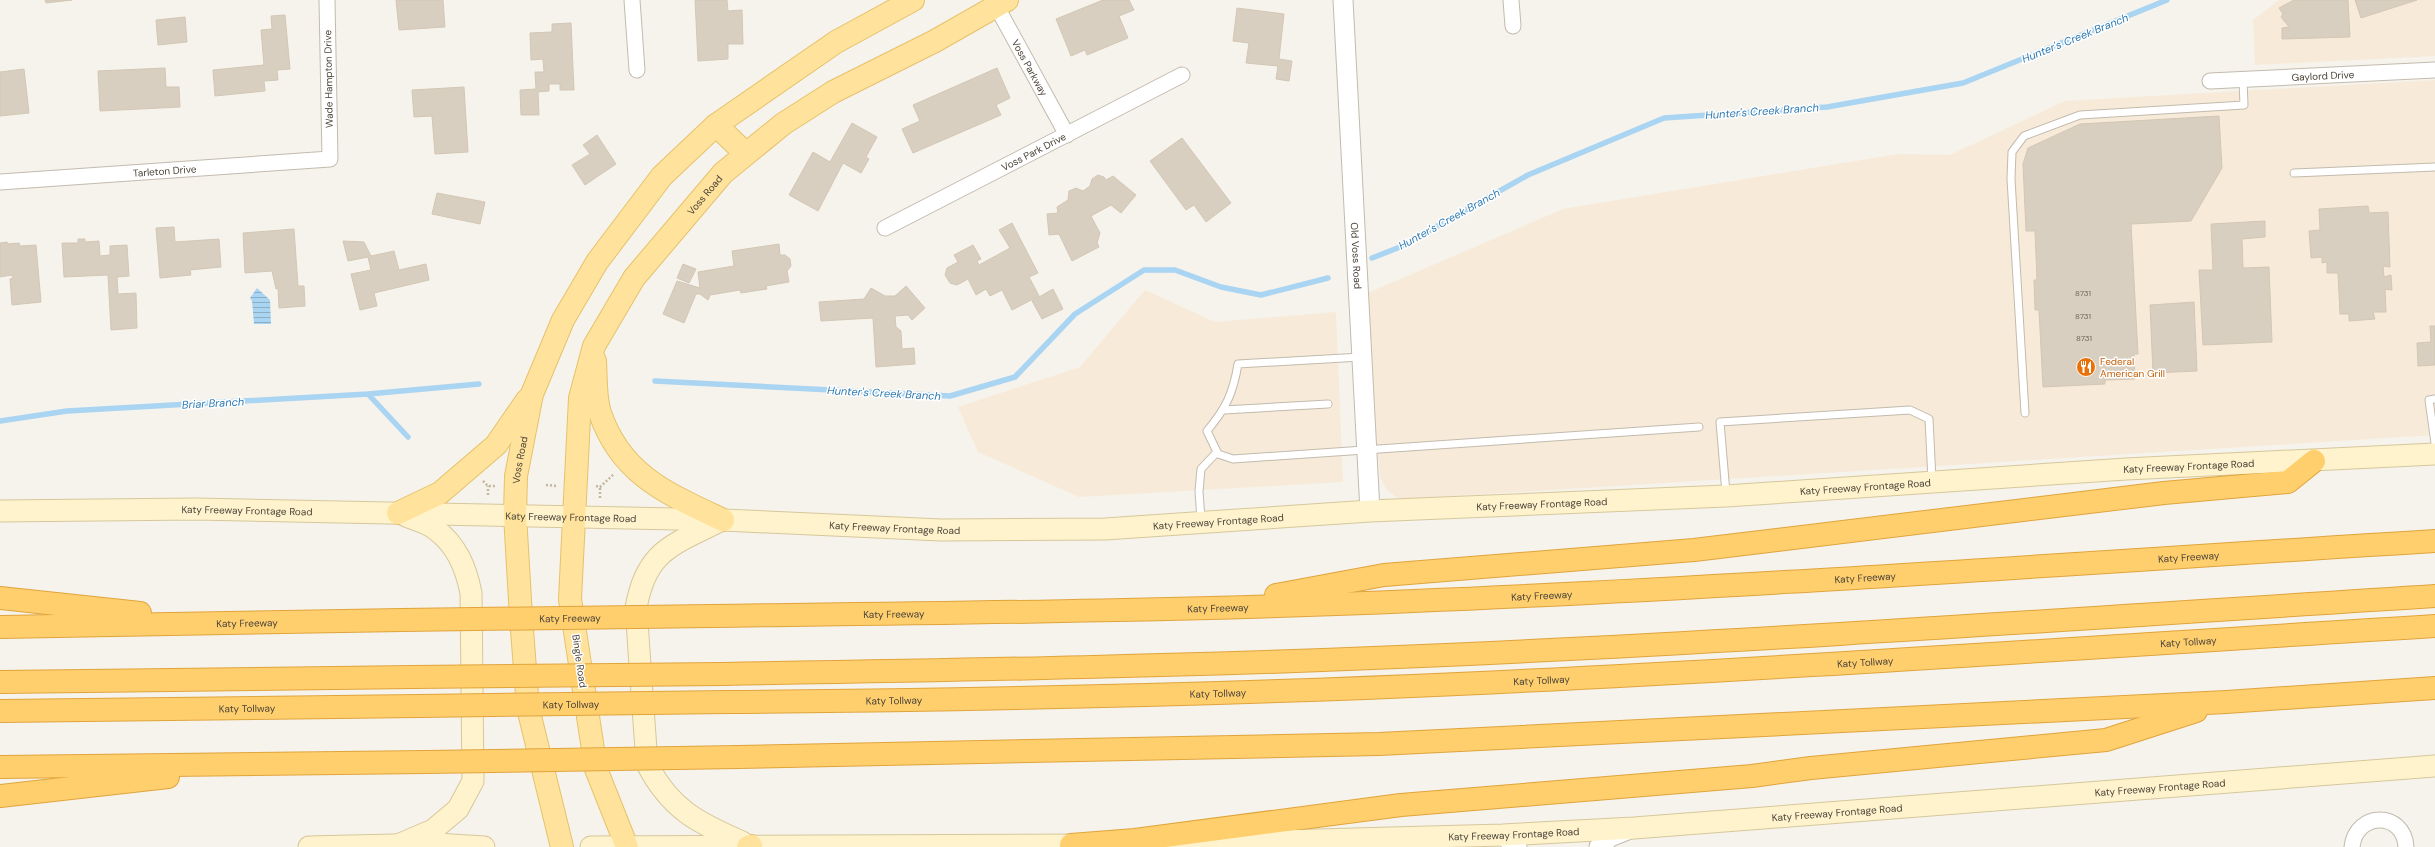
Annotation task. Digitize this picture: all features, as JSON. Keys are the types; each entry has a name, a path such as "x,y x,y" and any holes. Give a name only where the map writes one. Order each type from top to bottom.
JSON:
{"highway":[{"path":"1210,607 1384,575 1694,550 2164,493 2288,482 2314,461"},
{"name":"Katy Freeway","path":"0,627 1210,607 1415,601 1635,590 2435,541"},
{"path":"0,682 722,674 1091,667 1444,655 1836,634 2435,596"},
{"path":"0,598 238,622"},
{"name":"Katy Tollway","path":"0,712 1089,697 1456,684 1766,667 2435,626"},
{"path":"0,767 1002,754 1379,744 2226,702 2435,688"},
{"path":"1072,846 1135,840 1400,805 1752,776 1811,768 2106,740 2226,702"},
{"path":"0,796 272,764"}],"main road":[{"name":"Voss Road","path":"515,515 516,476 532,394 562,320 597,262 662,176 716,125 836,42 913,0"},
{"name":"Voss Road","path":"573,517 580,398 594,346 634,278 723,173 783,124 833,92 999,2"},
{"path":"716,125 746,154"},
{"path":"594,346 599,413 623,459 666,494 723,520"},
{"path":"398,513 440,493 496,444 532,394"},
{"name":"Katy Freeway Frontage Road","path":"0,511 196,509 723,520 942,530 1105,529 1370,511 1726,496 2126,469 2435,454"},
{"path":"398,513 435,528 458,554 466,572 471,593 473,781 458,809 438,826 398,845"},
{"path":"515,515 528,708 562,847"},
{"name":"Bingle Road","path":"573,517 570,599 596,769 626,846"},
{"path":"723,520 668,548 648,568 640,585 636,608 647,764 656,782 685,814 704,826 749,846"},
{"name":"Katy Freeway Frontage Road","path":"591,847 1072,846 1510,841 1634,828 2435,766"},
{"path":"309,847 398,845 484,847"}],"street":[{"name":"Wade Hampton Drive","path":"327,0 330,159"},
{"path":"632,0 637,70"},
{"name":"Old Voss Road","path":"1343,0 1370,511"},
{"path":"1511,0 1513,26"},
{"name":"Voss Parkway","path":"999,2 1066,135"},
{"name":"Gaylord Drive","path":"2210,82 2435,70"},
{"name":"Voss Park Drive","path":"885,228 1182,75"},
{"name":"Tarleton Drive","path":"0,182 330,159"},
{"path":"2352,847 2356,832 2362,825 2379,820 2396,826 2402,832 2406,847"},
{"path":"1599,847 1610,837 1634,828"}],"lane":[{"path":"2025,413 2011,179 2012,152 2024,136 2080,115 2244,105 2243,80"},
{"path":"2294,173 2435,167"},
{"path":"1362,357 1238,364 1235,382 1224,410 1207,431 1217,452 1233,459 1699,427"},
{"path":"2435,399 2429,400 2435,443"},
{"path":"1224,410 1328,404"},
{"path":"1726,496 1720,422 1910,410 1929,419 1932,482"},
{"path":"1201,522 1198,491 1201,469 1217,452"}],"path":[{"path":"600,499 600,487 616,472"},
{"path":"480,478 488,486 501,486"},
{"path":"488,486 488,499"},
{"path":"588,486 600,487"}],"shaded area":[{"path":"2279,0 2435,0 2435,56 2255,65 2253,20"},
{"path":"2435,80 2435,435 1407,499 1396,497 1386,489 1380,476 1363,295 1563,209 1898,154 1950,155 2065,101"},
{"path":"1145,290 1215,322 1336,312 1343,482 1079,497 978,452 958,407 1080,367"}],"water":[{"path":"257,288 270,300 271,324 254,324 252,301 250,298"}],"building":[{"path":"45,0 72,0 46,3"},
{"path":"396,0 443,0 445,27 399,30"},
{"path":"695,0 727,0 728,11 742,10 743,44 728,44 728,59 698,61"},
{"path":"1103,0 1129,0 1134,10 1119,16 1128,38 1087,55 1085,50 1071,56 1056,19"},
{"path":"2294,0 2348,0 2350,37 2282,39 2282,28 2289,27 2281,17 2283,14 2279,8"},
{"path":"2355,0 2417,0 2361,18"},
{"path":"1237,8 1284,14 1279,59 1292,61 1289,81 1276,79 1278,66 1246,63 1249,43 1233,41"},
{"path":"285,15 290,69 277,70 278,80 264,81 265,91 215,96 213,70 264,65 261,30 272,29 271,16"},
{"path":"185,17 187,42 158,45 156,20"},
{"path":"571,23 574,90 560,90 560,84 549,84 549,91 538,92 539,115 521,115 520,90 536,89 535,72 544,72 543,59 531,60 530,33 552,32 552,24"},
{"path":"165,68 166,87 179,87 180,107 100,111 98,71"},
{"path":"997,68 1010,98 996,105 1001,115 913,153 902,129 920,121 913,105"},
{"path":"24,69 29,113 0,116 0,72"},
{"path":"464,87 468,152 435,154 432,116 414,117 412,90"},
{"path":"2219,116 2222,168 2191,221 2131,224 2138,354 2134,354 2135,379 2105,380 2105,384 2043,387 2039,310 2035,310 2034,280 2037,280 2035,231 2026,231 2023,164 2028,148 2080,124"},
{"path":"852,123 877,137 866,157 869,159 861,173 843,163 818,211 789,195 813,152 830,162"},
{"path":"597,135 616,164 585,185 572,165 590,154 583,145"},
{"path":"1182,138 1231,203 1206,222 1194,205 1186,210 1150,161"},
{"path":"1098,175 1104,177 1106,180 1113,176 1136,195 1121,213 1111,205 1091,216 1100,233 1097,243 1099,247 1072,261 1059,234 1049,235 1047,214 1058,213 1057,207 1068,200 1069,191 1076,188 1083,191 1090,186 1092,179"},
{"path":"437,193 485,202 480,224 432,214"},
{"path":"2368,206 2369,213 2388,212 2390,267 2383,266 2384,277 2391,275 2392,290 2385,289 2386,312 2373,312 2375,319 2349,321 2349,314 2340,314 2338,273 2327,273 2327,262 2322,263 2322,257 2311,258 2309,231 2320,230 2319,209"},
{"path":"2265,221 2265,237 2242,239 2243,268 2269,267 2272,342 2203,345 2199,270 2213,270 2211,224"},
{"path":"1012,223 1038,273 1029,277 1039,296 1012,310 1002,290 990,296 986,289 976,295 968,279 957,285 950,283 945,275 947,268 958,262 954,255 973,245 981,259 977,261 979,265 1010,248 999,230"},
{"path":"174,227 175,242 219,239 221,267 190,270 191,275 160,278 156,228"},
{"path":"294,229 298,286 304,286 305,306 279,308 278,288 276,289 272,271 245,273 243,233"},
{"path":"78,239 85,239 85,242 99,241 100,256 110,255 110,246 127,245 129,276 117,277 118,294 136,293 137,328 111,330 108,275 64,277 62,243 78,243"},
{"path":"343,241 364,242 371,256 394,251 399,270 426,264 429,280 374,293 377,306 360,310 351,274 371,270 368,257 348,261"},
{"path":"7,242 8,244 19,243 20,246 36,245 41,302 12,305 10,279 13,278 12,275 0,277 0,243"},
{"path":"779,244 780,255 785,255 790,259 791,266 787,271 789,282 766,286 767,289 741,293 740,290 710,295 708,300 700,294 696,294 684,323 663,314 677,281 700,288 698,272 734,266 732,251"},
{"path":"683,264 696,269 689,283 677,278"},
{"path":"906,286 925,308 912,320 908,315 895,316 896,327 901,331 902,349 914,348 915,364 876,367 873,318 821,321 819,302 864,299 871,288 885,296 895,296"},
{"path":"1053,289 1063,309 1042,319 1032,301"},
{"path":"2194,302 2197,371 2153,373 2150,305"},
{"path":"2430,326 2435,326 2435,365 2418,366 2417,343 2431,342"}],"waterway":[{"name":"Hunter's Creek Branch","path":"1372,258 1400,247 1528,175 1664,118 1827,107 1963,83 2167,0"},
{"name":"Hunter's Creek Branch","path":"655,381 950,396 1015,377 1075,314 1144,270 1175,270 1221,287 1261,295 1328,278"},
{"name":"Hunter's Creek Branch","path":"368,394 479,384"},
{"name":"Briar Branch","path":"0,421 67,411 368,394 408,437"}],"place":[{"name":"Federal American Grill","path":"2086,367"}]}
